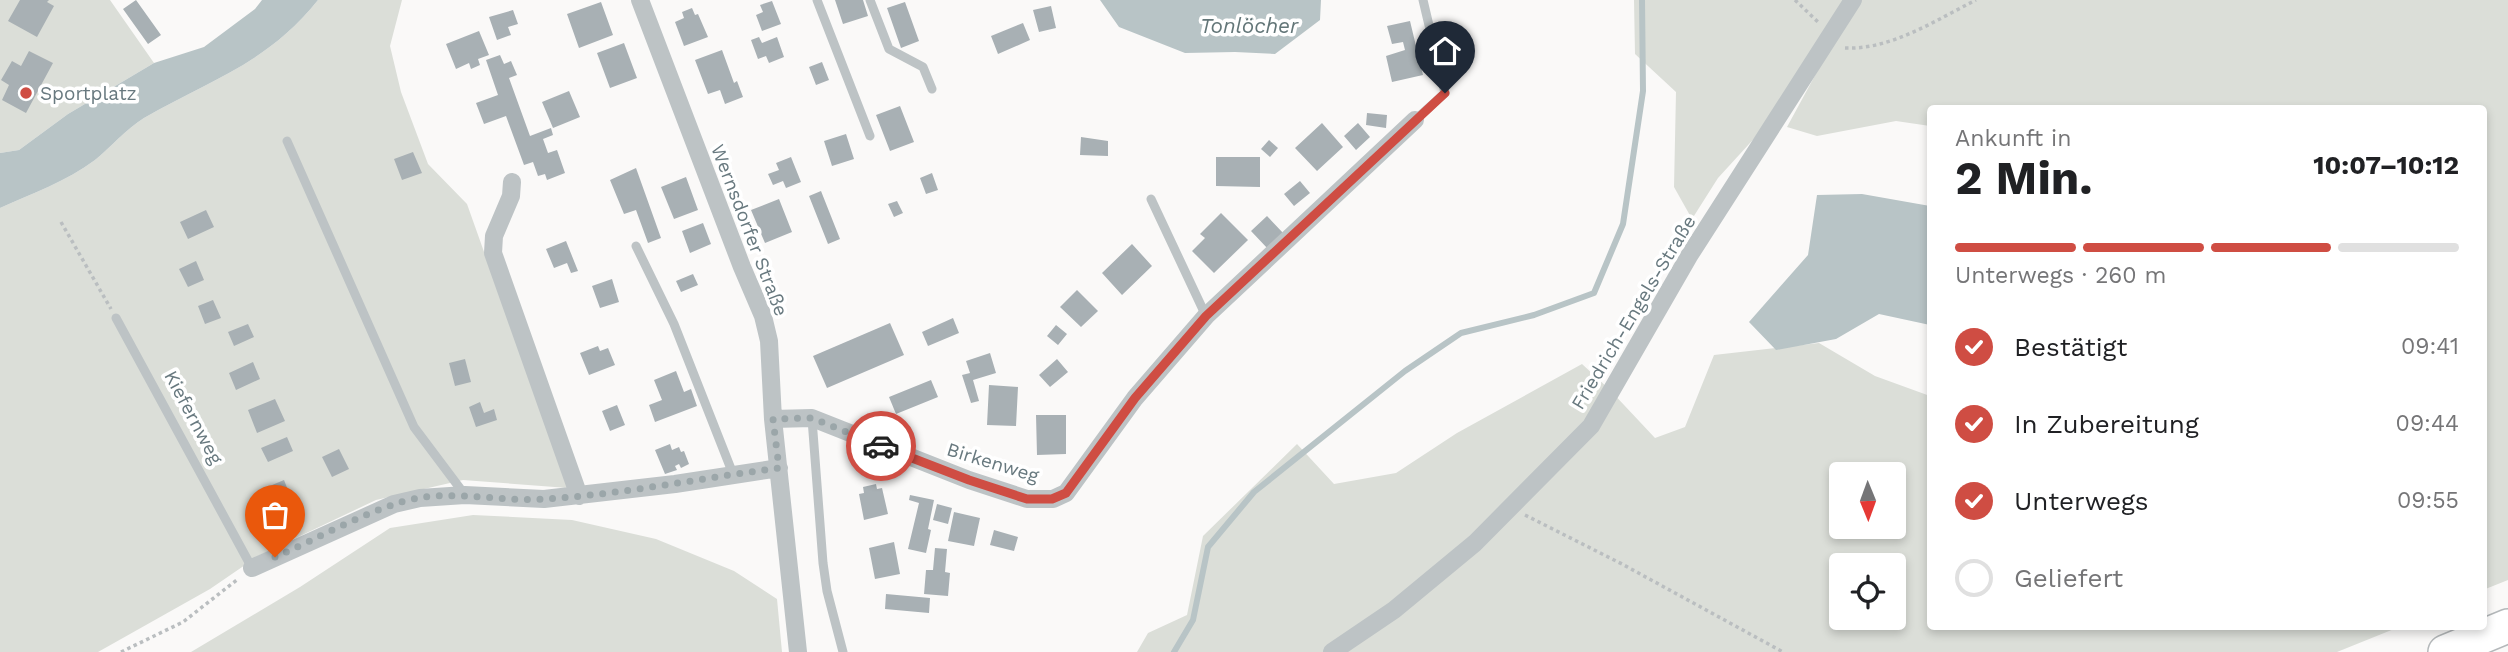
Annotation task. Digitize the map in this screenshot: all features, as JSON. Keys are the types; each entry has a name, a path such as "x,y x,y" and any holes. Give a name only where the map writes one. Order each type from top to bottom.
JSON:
{"highway":[{"path":"2445,652 2508,626"}],"street":[{"name":"Wernsdorfer Straße","path":"640,0 763,316 769,341 773,419 798,652"},
{"name":"Friedrich-Engels-Straße","path":"1332,652 1394,610 1475,543 1591,426 1689,256 1853,0"},
{"name":"Birkenweg","path":"773,419 812,418 969,480 1027,499 1052,499 1066,493 1135,398 1206,316 1415,120"},
{"path":"512,182 511,196 494,236 493,253 579,496"},
{"path":"252,568 394,504 420,498 465,495 530,499 579,496 779,468"}],"lane":[{"path":"817,0 870,136"},
{"path":"870,0 890,49 923,67 932,89"},
{"name":"Birkenweg","path":"1415,120 1445,93 1423,0"},
{"path":"287,141 414,427 465,495"},
{"path":"1150,199 1206,316"},
{"path":"636,246 674,324 733,474"},
{"name":"Kiefernweg","path":"116,318 252,568"},
{"path":"812,418 823,563 827,591 843,652"}],"path":[{"path":"1794,0 1842,47 1857,48 1878,45 1976,0"},
{"path":"61,222 116,318"},
{"path":"1513,505 1520,513 1622,564 1783,652"},
{"path":"121,652 183,622 252,568"}],"shaded area":[{"name":"Sportplatz","path":"0,0 110,0 154,63 68,114 19,150 0,153"},
{"path":"318,0 402,0 390,46 401,92 428,164 467,204 568,488 463,480 376,500 258,556 210,589 98,652 0,652 0,208 73,174 95,160 144,118 258,55 299,22"},
{"path":"1634,0 1848,0 1771,120 1718,178 1692,219 1674,187 1676,92 1635,54"},
{"path":"1856,0 2508,0 2508,580 2487,588 2487,105 1927,105 1927,126 1896,121 1817,136 1787,127"},
{"path":"1819,343 1875,376 1927,395 1927,630 2392,630 2337,652 1137,652 1148,633 1187,615 1203,536 1297,444 1334,484 1396,473 1457,433 1582,364 1655,438 1685,427 1714,355"},
{"path":"473,515 572,520 656,539 734,571 777,599 782,652 191,652 300,587 390,528"}],"water":[{"path":"262,0 318,0 299,22 258,55 144,118 95,160 73,174 0,208 0,153 19,150 68,114 154,63 204,47 255,9"},
{"name":"Tonlöcher","path":"1100,0 1321,0 1320,20 1275,54 1185,53 1119,27"},
{"path":"1862,194 1927,205 1927,324 1879,314 1836,339 1776,350 1749,322 1808,255 1817,195"}],"building":[{"path":"20,0 49,0 47,2 54,6 37,37 8,21"},
{"path":"136,0 161,35 148,44 123,9"},
{"path":"835,0 863,0 868,16 843,24"},
{"path":"772,1 781,24 762,31 756,15 763,12 760,5"},
{"path":"601,2 613,35 579,48 567,14"},
{"path":"905,2 919,41 901,48 887,8"},
{"path":"1051,6 1056,28 1039,32 1033,10"},
{"path":"692,8 695,15 698,14 708,37 684,46 675,22 684,18 682,12"},
{"path":"513,10 518,24 508,27 511,35 497,40 489,17"},
{"path":"1410,21 1423,75 1392,82 1386,56 1405,50 1403,42 1392,44 1387,26"},
{"path":"1023,23 1030,40 998,54 991,36"},
{"path":"479,31 489,55 478,59 480,65 471,69 469,63 456,69 446,44"},
{"path":"759,37 762,43 777,37 784,57 769,63 766,56 758,59 751,40"},
{"path":"624,43 637,78 610,88 597,53"},
{"path":"722,50 734,83 737,81 743,97 725,104 720,90 708,94 695,60"},
{"path":"29,51 53,63 26,113 2,100 9,85 1,80 12,61 21,66"},
{"path":"500,55 504,64 511,61 517,75 509,78 530,136 551,128 553,135 543,139 548,153 557,150 565,173 547,180 545,174 538,176 533,162 524,165 506,116 484,124 476,103 498,95 486,60"},
{"path":"822,62 829,80 816,85 809,67"},
{"path":"569,91 580,117 553,128 542,102"},
{"path":"900,106 914,142 890,151 876,115"},
{"path":"1367,113 1387,115 1386,128 1366,125"},
{"path":"1322,123 1343,147 1317,171 1295,148"},
{"path":"1358,123 1370,137 1356,150 1344,136"},
{"path":"846,134 854,159 832,166 824,141"},
{"path":"1081,137 1108,141 1108,156 1080,155"},
{"path":"1269,140 1278,148 1270,157 1261,149"},
{"path":"413,152 422,173 402,180 394,159"},
{"path":"791,157 801,182 786,188 783,181 773,185 768,174 779,170 776,163"},
{"path":"1216,157 1260,157 1260,187 1216,186"},
{"path":"636,168 661,238 648,243 636,210 624,214 610,180"},
{"path":"932,173 938,190 926,194 920,178"},
{"path":"686,177 698,210 674,219 661,187"},
{"path":"1300,181 1310,193 1294,206 1284,194"},
{"path":"821,191 840,239 828,244 809,196"},
{"path":"779,199 792,232 765,243 751,210"},
{"path":"897,201 903,213 894,217 888,204"},
{"path":"206,210 214,227 188,239 180,222"},
{"path":"1221,213 1248,240 1214,273 1192,251 1205,238 1200,234"},
{"path":"1267,216 1284,234 1268,249 1251,231"},
{"path":"703,223 711,244 690,253 682,231"},
{"path":"566,241 578,271 571,273 567,263 554,268 546,249"},
{"path":"1132,244 1152,266 1122,295 1102,273"},
{"path":"196,261 204,280 188,287 179,269"},
{"path":"693,274 698,285 681,292 676,281"},
{"path":"612,279 619,302 600,308 592,286"},
{"path":"1077,290 1098,311 1081,327 1060,307"},
{"path":"213,300 221,318 205,324 198,306"},
{"path":"953,318 959,333 928,346 922,332"},
{"path":"890,323 904,355 827,388 813,356"},
{"path":"248,324 254,337 234,346 228,332"},
{"path":"1056,325 1067,334 1058,345 1047,336"},
{"path":"598,346 600,351 608,348 615,365 589,375 580,353"},
{"path":"990,353 996,373 973,380 979,401 971,403 962,375 970,373 966,361"},
{"path":"465,359 471,382 455,386 449,363"},
{"path":"1057,359 1068,372 1050,387 1039,375"},
{"path":"253,362 260,379 236,390 229,373"},
{"path":"676,371 684,392 691,389 697,406 655,422 649,405 662,400 654,380"},
{"path":"931,380 938,397 896,414 889,397"},
{"path":"989,385 1018,387 1016,426 987,425"},
{"path":"275,399 285,421 257,433 248,410"},
{"path":"480,402 484,413 494,409 497,420 476,427 469,407"},
{"path":"617,405 625,425 610,431 602,411"},
{"path":"1036,415 1066,415 1066,454 1037,455"},
{"path":"287,437 293,451 268,462 261,448"},
{"path":"670,444 672,450 679,447 681,452 684,451 689,464 681,468 679,464 675,466 677,470 665,474 655,450"},
{"path":"339,449 349,469 332,477 322,457"},
{"path":"284,480 293,503 275,511 265,488"},
{"path":"876,484 877,489 882,488 888,514 864,520 859,494 864,493 863,487"},
{"path":"910,495 934,500 926,553 908,549 919,503 909,500"},
{"path":"937,504 952,508 948,524 933,520"},
{"path":"954,512 980,518 974,546 948,541"},
{"path":"994,530 1018,537 1014,551 990,545"},
{"path":"894,542 900,574 875,579 869,548"},
{"path":"935,548 947,549 945,572 950,573 948,596 924,594 926,570 933,570"},
{"path":"886,594 930,598 929,613 885,609"}],"waterway":[{"path":"1174,652 1193,620 1208,547 1254,492 1405,371 1461,333 1534,315 1594,293 1623,224 1643,91 1642,0"}],"way so far":[{"path":"275,557 394,504 420,498 465,495 544,499 675,484 779,468 773,419 812,418 881,446"}],"place":[{"name":"Sportplatz","path":"26,93"}],"route":[{"path":"881,446 1027,499 1052,499 1066,493 1135,398 1206,316 1445,93"}]}
